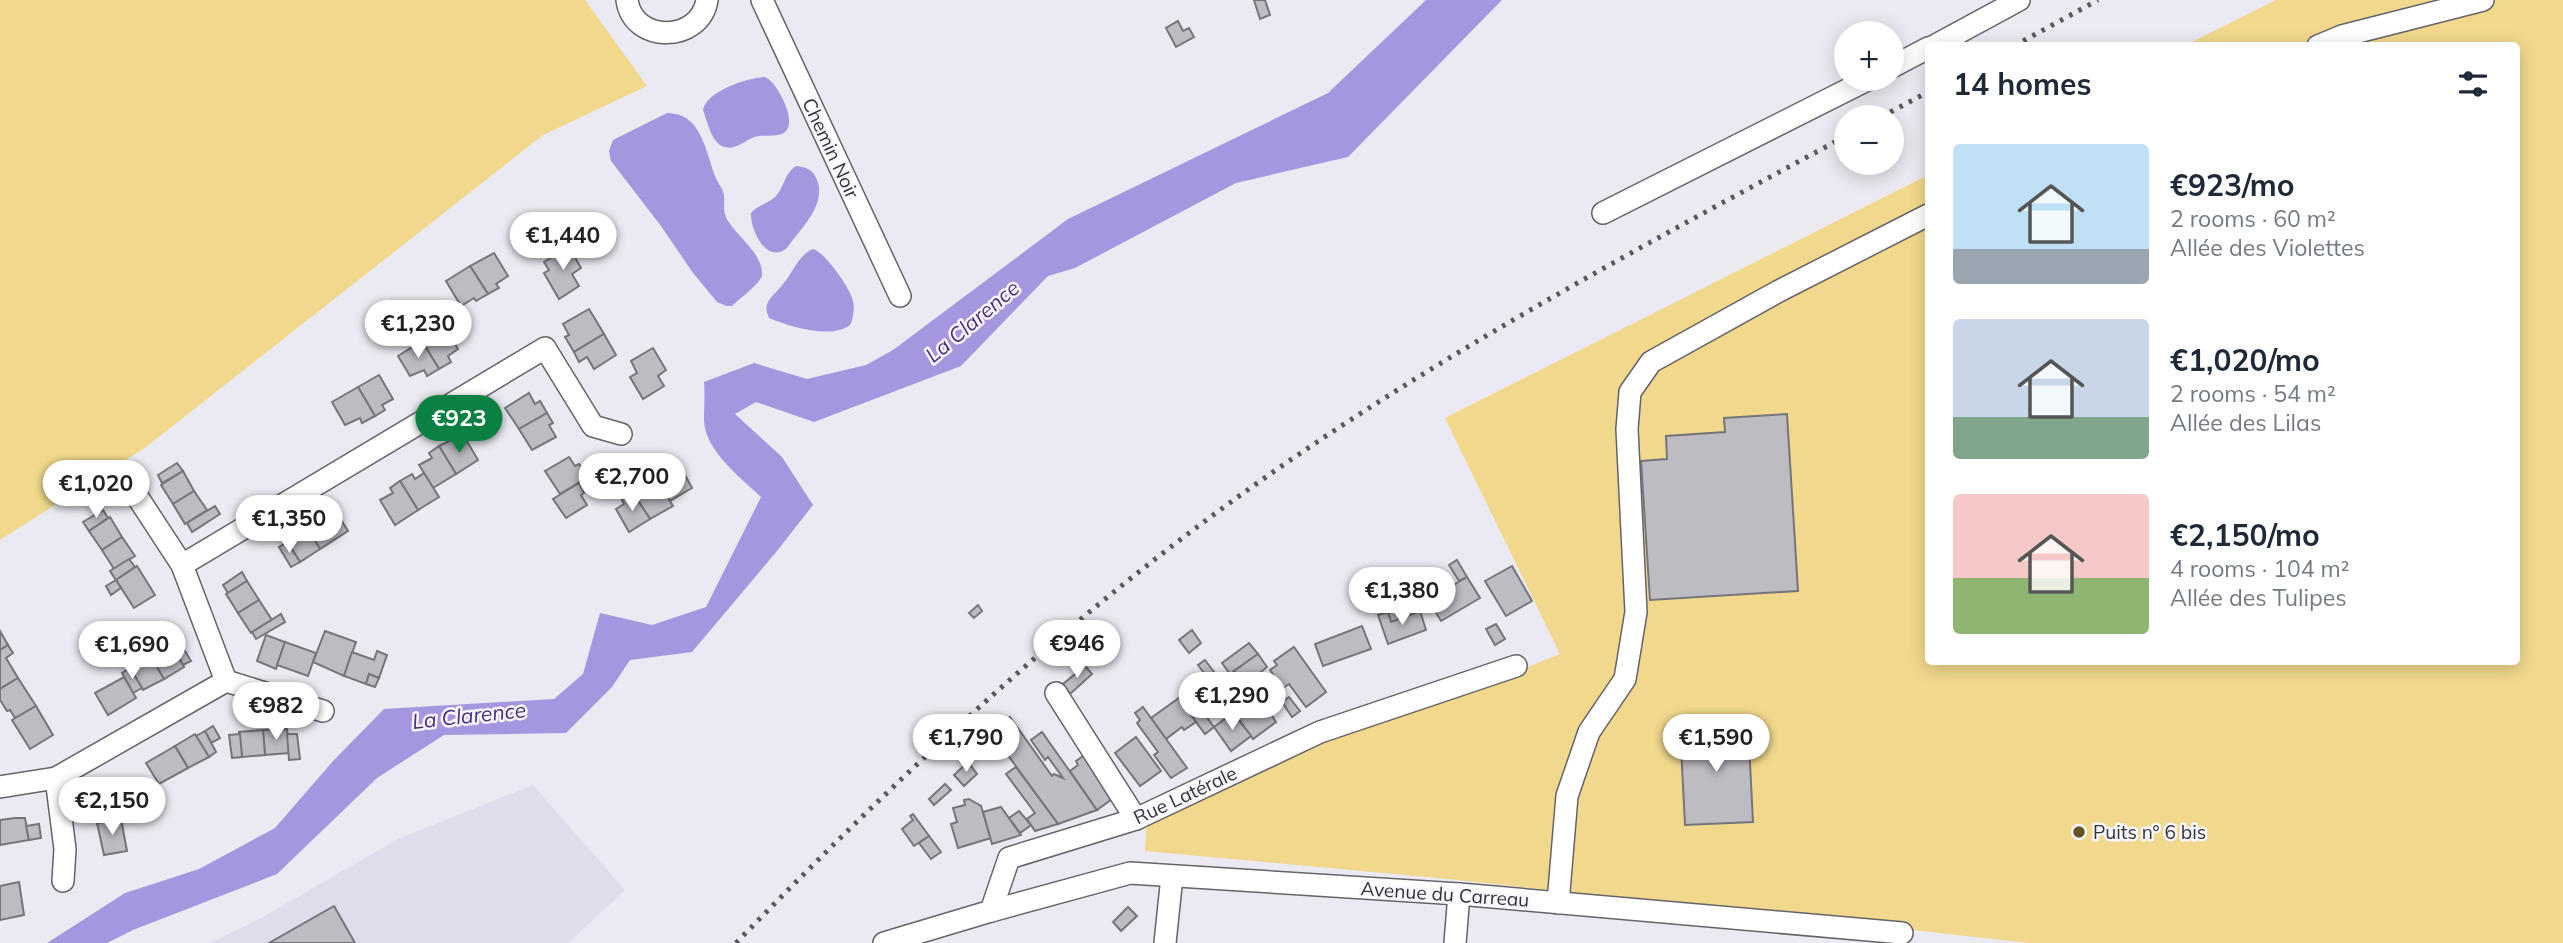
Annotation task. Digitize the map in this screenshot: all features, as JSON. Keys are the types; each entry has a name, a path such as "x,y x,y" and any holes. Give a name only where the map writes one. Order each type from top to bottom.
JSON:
{"street":[{"path":"627,0 637,21 651,31 668,34 685,30 699,20 707,0"},
{"name":"Chemin Noir","path":"762,0 900,296"},
{"path":"1941,42 2019,0"},
{"path":"2328,42 2483,0"},
{"path":"1904,61 1925,50"},
{"path":"1603,213 1845,91"},
{"path":"1558,903 1567,796 1589,732 1625,679 1636,612 1627,429 1630,391 1651,362 1779,291 1925,217"},
{"path":"182,565 545,348 593,426 621,434"},
{"path":"131,487 182,565 226,681"},
{"name":"Rue Latérale","path":"991,911 1009,858 1136,819 1320,732 1516,666"},
{"path":"0,787 56,778 226,681 323,711"},
{"path":"1056,692 1136,819"},
{"path":"56,778 65,849 64,881"},
{"name":"Avenue du Carreau","path":"991,911 1130,873 1459,894 1902,933"},
{"path":"1165,943 1172,876"},
{"path":"1455,943 1459,894"},
{"path":"884,943 991,911"}],"shaded area":[{"path":"0,0 585,0 647,86 543,135 146,447 0,540"},
{"path":"2276,0 2563,0 2563,943 2029,943 1448,879 1145,851 1147,814 1313,725 1521,670 1560,654 1445,418 1925,177 1925,665 2520,665 2520,42 2192,42"},
{"path":"533,785 625,890 568,943 210,943 261,918 398,839"}],"water":[{"name":"La Clarence","path":"1426,0 1502,0 1348,157 1236,183 1075,268 1048,276 961,366 814,422 756,402 735,414 782,457 813,505 692,652 630,660 612,687 566,733 444,735 377,778 277,874 133,930 107,943 47,943 125,893 199,869 275,828 334,760 384,709 554,699 583,674 600,613 652,625 706,607 761,497 725,463 711,442 704,420 704,382 754,363 807,379 866,365 893,350 1068,219 1328,93"},
{"path":"765,77 775,86 788,111 788,127 785,132 754,137 734,147 721,146 707,123 703,110 706,103 729,87"},
{"path":"667,113 687,119 700,134 723,192 726,217 759,260 761,278 732,306 717,302 611,161 609,151 613,140"},
{"path":"796,166 806,168 814,174 819,189 818,198 811,216 787,248 772,252 766,249 756,236 751,213 776,196"},
{"path":"813,249 830,263 851,295 854,307 851,324 843,329 823,332 788,325 768,316 767,306 770,299 800,260"}],"building":[{"path":"1254,0 1265,0 1270,15 1260,19"},
{"path":"1178,21 1183,31 1189,28 1194,37 1176,47 1166,28"},
{"path":"569,247 581,268 572,274 579,286 559,299 544,273 549,270 544,262"},
{"path":"494,253 508,276 496,284 499,288 488,294 470,266"},
{"path":"470,266 488,294 461,306 446,281"},
{"path":"589,309 604,334 574,352 565,337 569,335 563,324"},
{"path":"445,328 458,349 448,356 451,362 439,369 422,341"},
{"path":"604,334 616,355 594,369 587,357 579,362 574,352"},
{"path":"422,341 439,369 427,376 424,370 410,376 398,356"},
{"path":"653,348 666,370 658,376 664,386 643,399 630,377 637,373 631,361"},
{"path":"379,375 393,399 382,405 385,410 375,416 358,387"},
{"path":"358,387 375,416 362,423 360,418 345,425 332,402"},
{"path":"529,393 535,404 540,401 547,413 519,429 505,408"},
{"path":"547,413 553,423 549,425 556,437 532,450 519,429"},
{"path":"1787,414 1798,591 1650,600 1641,461 1667,459 1666,436 1725,432 1724,418"},
{"path":"465,438 478,460 456,474 439,446 453,439 455,443"},
{"path":"439,446 456,474 433,488 419,465 432,458 429,453"},
{"path":"569,457 575,466 579,464 588,477 560,494 545,471"},
{"path":"177,463 183,471 162,483 158,475"},
{"path":"666,464 669,470 679,464 692,488 670,501 651,473"},
{"path":"183,471 194,491 173,504 161,485"},
{"path":"424,473 439,497 418,510 400,481 412,474 415,479"},
{"path":"400,481 418,510 395,525 380,500 393,493 390,488"},
{"path":"579,483 584,493 581,495 587,505 566,518 553,499"},
{"path":"659,484 673,506 650,519 633,493 646,486 649,490"},
{"path":"194,491 207,510 185,524 173,504"},
{"path":"633,493 650,519 629,532 616,509 624,504 622,500"},
{"path":"215,506 220,514 192,532 187,523"},
{"path":"103,510 108,518 89,531 83,522"},
{"path":"335,510 348,531 320,549 307,528"},
{"path":"110,517 122,537 102,550 89,531"},
{"path":"307,528 320,549 300,562 287,541"},
{"path":"122,537 135,556 114,569 102,550"},
{"path":"287,542 300,562 291,567 279,547"},
{"path":"129,559 135,567 116,580 110,571"},
{"path":"1457,560 1467,577 1459,581 1449,565"},
{"path":"137,566 155,595 134,608 116,580"},
{"path":"1512,566 1532,601 1506,616 1485,581"},
{"path":"242,572 247,581 228,593 223,585"},
{"path":"1467,577 1480,598 1441,621 1424,593 1445,582 1448,588"},
{"path":"116,580 121,588 111,595 106,586"},
{"path":"247,581 259,600 238,613 226,594"},
{"path":"259,600 272,620 251,633 238,613"},
{"path":"1415,602 1419,612 1391,622 1388,612"},
{"path":"978,605 982,611 974,618 969,613"},
{"path":"1420,611 1426,630 1388,644 1378,615 1388,612 1391,622"},
{"path":"281,614 285,622 256,639 252,632"},
{"path":"1496,624 1505,639 1495,645 1486,629"},
{"path":"1362,626 1371,649 1323,666 1315,644"},
{"path":"1192,630 1201,643 1189,653 1179,640"},
{"path":"0,631 8,645 0,650"},
{"path":"325,631 356,642 344,676 313,662"},
{"path":"266,635 285,642 276,669 257,661"},
{"path":"179,641 191,661 183,665 171,645"},
{"path":"285,642 316,653 308,676 277,665"},
{"path":"1249,643 1258,654 1230,674 1222,663"},
{"path":"8,645 13,653 6,658 18,678 0,689 0,650"},
{"path":"171,645 184,667 164,679 151,657"},
{"path":"1294,647 1326,692 1306,707 1289,684 1283,688 1270,670 1277,665 1274,661"},
{"path":"377,651 387,655 379,678 369,674 366,684 344,676 352,652 374,660"},
{"path":"1258,654 1267,667 1245,685 1234,671"},
{"path":"151,657 164,679 143,690 130,668"},
{"path":"1205,660 1226,688 1219,693 1198,665"},
{"path":"1085,666 1092,674 1070,694 1063,684"},
{"path":"130,668 142,688 133,693 122,673"},
{"path":"369,674 379,678 375,687 366,684"},
{"path":"124,677 136,698 108,715 95,693"},
{"path":"18,678 36,706 15,718 0,700 0,689"},
{"path":"1219,693 1231,709 1224,714 1212,698"},
{"path":"1191,696 1214,727 1205,734 1182,703"},
{"path":"1253,697 1258,703 1238,718 1233,713"},
{"path":"1289,697 1300,711 1292,717 1282,702"},
{"path":"1179,698 1196,722 1184,730 1182,727 1166,739 1151,718"},
{"path":"1262,701 1276,722 1253,739 1238,718"},
{"path":"36,706 53,735 30,749 12,720"},
{"path":"1143,707 1187,768 1171,778 1154,755 1158,752 1137,723 1140,720 1135,713"},
{"path":"1233,713 1251,736 1231,751 1214,727"},
{"path":"1010,717 1052,776 1054,774 1063,778 1048,757 1045,760 1031,740 1042,732 1097,810 1058,824 991,732"},
{"path":"1748,724 1753,822 1685,825 1680,727"},
{"path":"213,726 220,738 211,743 205,731"},
{"path":"287,729 289,753 265,755 263,730"},
{"path":"263,730 265,755 242,757 239,732"},
{"path":"205,731 216,752 209,757 196,736"},
{"path":"195,734 209,757 188,768 175,746"},
{"path":"240,734 242,757 232,758 229,735"},
{"path":"287,734 297,734 300,759 289,760"},
{"path":"1136,737 1161,771 1140,786 1115,753"},
{"path":"175,746 188,768 159,784 146,763"},
{"path":"1086,754 1116,796 1097,810 1070,771 1078,765 1076,761"},
{"path":"968,762 977,774 964,786 954,775"},
{"path":"1016,767 1058,824 1035,831 1027,819 1035,813 1006,774"},
{"path":"945,784 951,790 934,805 929,799"},
{"path":"116,786 121,819 97,823 93,790"},
{"path":"969,799 981,806 991,838 958,848 951,824 957,822 953,808 965,805 964,800"},
{"path":"1001,807 1021,835 992,844 983,812"},
{"path":"1019,811 1031,825 1020,833 1009,818"},
{"path":"913,814 929,836 914,846 902,829 913,820 910,816"},
{"path":"25,818 29,840 0,845 0,820"},
{"path":"121,819 127,851 104,855 97,823"},
{"path":"39,824 41,838 29,840 26,826"},
{"path":"929,836 941,852 931,859 919,843"},
{"path":"19,882 24,915 0,920 0,886"},
{"path":"334,906 355,943 269,943"},
{"path":"1128,907 1137,916 1121,931 1113,922"}],"railway":[{"path":"2021,42 2098,0"},
{"path":"1904,105 1925,94"},
{"path":"736,943 866,813 1001,688 1070,628 1214,514 1356,416 1494,331 1834,143"}],"place":[{"name":"Puits n° 6 bis","path":"2079,832"}]}
